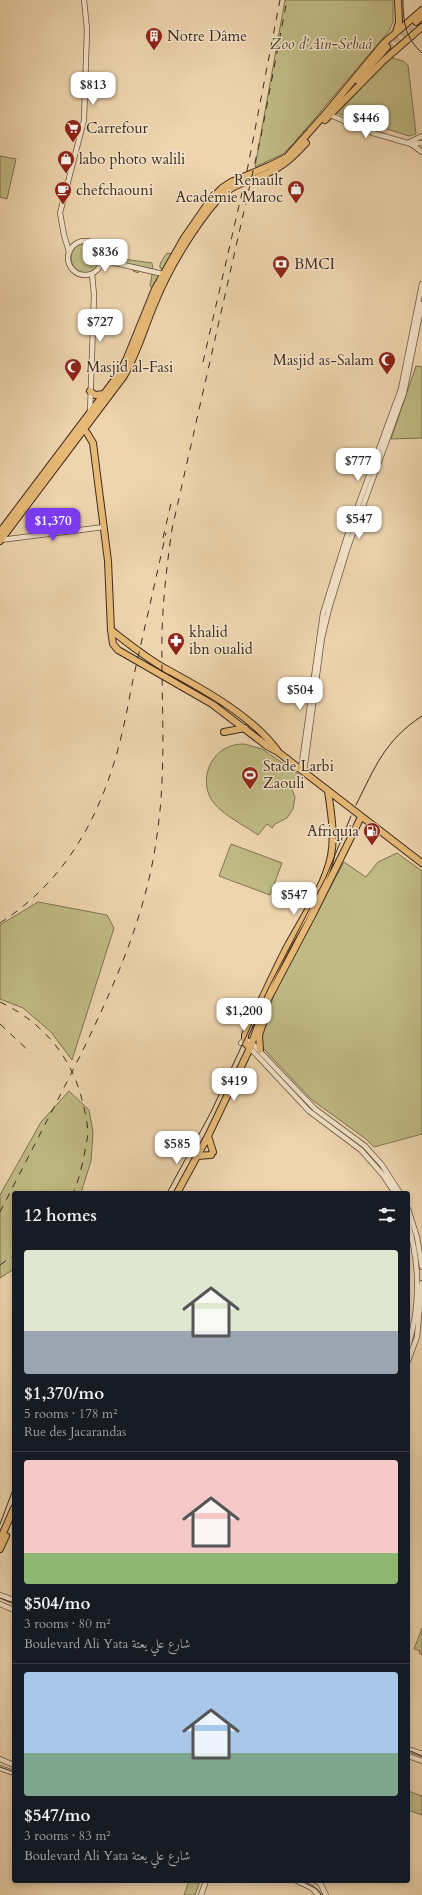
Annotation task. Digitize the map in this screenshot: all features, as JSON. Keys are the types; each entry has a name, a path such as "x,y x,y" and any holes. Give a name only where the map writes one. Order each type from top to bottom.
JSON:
{"main road":[{"path":"396,32 398,22 398,0"},
{"path":"330,113 370,59 396,32 422,10"},
{"path":"91,416 104,394 123,368 151,298 163,274 197,219 218,191 235,180 269,166 287,156 411,35 420,24 422,16"},
{"path":"0,541 82,428 127,370 161,289 189,240 213,205 230,189 266,175 289,161 388,48"},
{"path":"90,391 95,395 104,394"},
{"path":"82,428 92,443 108,562 113,644 118,650 212,704 267,746 278,752 422,863"},
{"path":"0,532 82,428"},
{"path":"111,630 131,647 181,676 244,718 272,743 278,752"},
{"path":"224,732 245,728"},
{"path":"178,1191 208,1136 271,979 314,897 329,863 332,842 328,792"},
{"path":"173,1191 204,1134 271,992 314,912 361,817"},
{"path":"260,1050 259,1035 271,992"},
{"path":"197,1156 212,1154 208,1136"},
{"path":"0,1540 12,1513"},
{"path":"0,1549 12,1522"}],"street":[{"path":"84,0 87,24 85,110 79,141 61,209 62,229 69,252 68,260 72,269 80,274 92,274"},
{"path":"330,113 373,133 410,144 422,152"},
{"path":"421,137 422,143 410,144 421,137"},
{"path":"66,241 75,245"},
{"path":"69,252 75,245 82,241 94,244 100,250 102,260 100,265 92,274 94,295 90,391 91,416"},
{"path":"102,260 163,274"},
{"path":"302,771 323,613 401,389 422,284"},
{"path":"361,505 404,393 422,304"},
{"path":"0,541 104,527"},
{"path":"246,1043 260,1050 315,1109 365,1146 382,1165 399,1191"},
{"path":"246,1043 309,1111 361,1150 376,1166 393,1191"},
{"path":"410,1215 422,1267"},
{"path":"410,1232 414,1248 417,1278 415,1314 410,1338"},
{"path":"410,1356 417,1337 422,1283"},
{"path":"0,1595 12,1599"},
{"path":"0,1604 12,1609"},
{"path":"410,1750 422,1754"},
{"path":"410,1757 422,1761"},
{"path":"0,1759 12,1763"},
{"path":"0,1768 12,1772"},
{"path":"201,1895 205,1883"},
{"path":"302,1883 309,1886 318,1895"},
{"path":"320,1883 326,1895"}],"green space":[{"name":"Zoo d'Aïn-Sebaâ","path":"285,0 393,0 393,22 389,31 292,145 283,154 255,167"},
{"path":"393,58 403,61 408,65 416,134 409,136 334,112 383,59"},
{"path":"0,156 16,159 7,199 0,197"},
{"path":"86,243 92,244 100,252 100,264 92,272 86,273 80,272 72,264 71,258 72,252 80,244"},
{"path":"167,253 172,254 163,269 160,268 161,262"},
{"path":"116,258 152,263 153,269 116,262"},
{"path":"134,268 161,274 153,289 150,286 152,274 140,271 138,273 133,271"},
{"path":"416,366 422,367 422,438 391,439"},
{"name":"Stade Larbi Zaouli","path":"244,744 262,749 300,775 291,787 295,797 293,809 287,818 275,824 272,828 267,824 258,835 228,816 218,807 209,795 207,787 206,780 210,765 219,752 230,746"},
{"path":"231,844 282,863 270,895 219,876"},
{"path":"397,853 422,871 422,1134 374,1147 366,1139 312,1100 263,1048 260,1037 278,983 344,862 366,877 378,862"},
{"path":"38,902 107,915 114,928 72,1060 51,1032 23,1008 0,999 0,925"},
{"path":"69,1091 89,1110 93,1132 91,1161 82,1191 12,1191 12,1270 0,1278 0,1195 41,1122"},
{"path":"422,1628 422,1655 419,1653 420,1651 414,1649"},
{"path":"410,1792 422,1796 422,1815 410,1811"},
{"path":"188,1883 199,1883 195,1895 184,1895"}],"tunnel":[{"path":"387,47 416,22"},
{"path":"390,50 418,25"}],"tram line":[{"path":"403,0 406,29 412,41 422,53"},
{"path":"356,805 382,755 409,725 422,716"},
{"path":"168,1191 211,1112 269,987 326,877 351,816"},
{"path":"0,1524 12,1492"},
{"path":"0,1598 12,1603"},
{"path":"410,1751 422,1756"},
{"path":"0,1767 12,1771"},
{"path":"305,1883 317,1889 322,1895"}],"railway":[{"path":"203,362 247,171 280,0"},
{"path":"0,1212 82,1052 107,999 138,919 146,892 157,835 162,785 162,633 172,529 261,136 287,0"},
{"path":"163,538 172,499"},
{"path":"0,923 25,905 46,885 65,863 81,839 95,813 106,786 123,729 166,533"},
{"path":"0,1002 16,1010 43,1031 54,1043 72,1071 84,1108 88,1136 80,1174 74,1191"},
{"path":"0,1024 31,1053"},
{"path":"0,1265 12,1256"}],"place":[{"name":"Notre Dâme","path":"154,51"},
{"name":"Carrefour","path":"73,143"},
{"name":"labo photo walili","path":"66,174"},
{"name":"Renault Académie Maroc","path":"296,204"},
{"name":"chefchaouni","path":"63,205"},
{"name":"BMCI","path":"281,279"},
{"name":"Masjid as-Salam","path":"387,375"},
{"name":"Masjid al-Fasi","path":"73,382"},
{"name":"khalid ibn oualid","path":"176,656"},
{"name":"Stade Larbi Zaouli","path":"250,790"},
{"name":"Afriquia","path":"372,846"}]}
